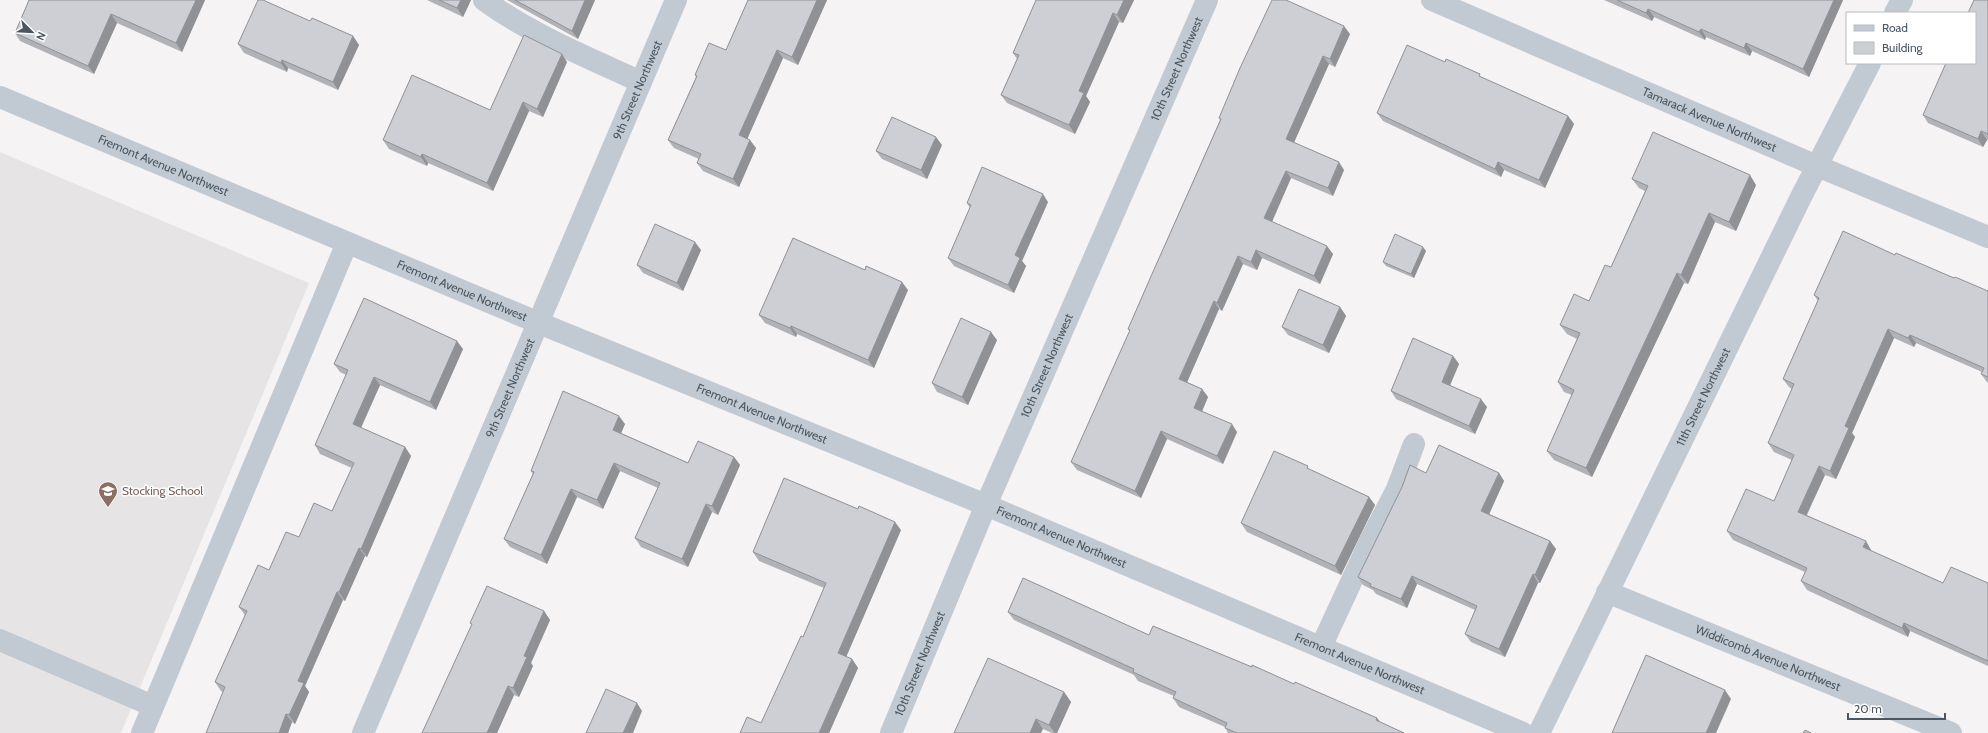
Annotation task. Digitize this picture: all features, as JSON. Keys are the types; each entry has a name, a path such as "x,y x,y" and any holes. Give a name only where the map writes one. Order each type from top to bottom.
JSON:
{"street":[{"path":"484,0 509,18 575,52 641,82"},
{"name":"9th Street Northwest","path":"363,733 676,0"},
{"name":"10th Street Northwest","path":"891,733 986,505 1207,0"},
{"name":"Tamarack Avenue Northwest","path":"1432,0 1817,166 1988,237"},
{"path":"1896,12 1902,0"},
{"name":"11th Street Northwest","path":"1539,733 1817,166 1869,64"},
{"name":"Fremont Avenue Northwest","path":"0,97 538,323 986,505 1522,733"},
{"path":"142,733 347,243"},
{"path":"1321,647 1371,539 1397,489 1414,444"},
{"name":"Widdicomb Avenue Northwest","path":"1607,592 1950,733"},
{"path":"0,640 153,706"}],"shaded area":[{"name":"Stocking School","path":"0,152 309,283 121,733 0,733"}],"building":[{"path":"29,0 196,0 176,43 111,14 88,66 15,33"},
{"path":"258,0 263,0 310,21 312,18 353,36 333,82 282,60 281,63 238,44"},
{"path":"439,0 461,0 457,8"},
{"path":"515,0 585,0 572,31"},
{"path":"748,0 817,0 792,57 777,50 739,135 750,140 733,179 697,163 701,154 668,140 697,76 695,75 709,43 726,50"},
{"path":"1036,0 1124,0 1117,15 1113,13 1079,91 1084,93 1069,125 1001,95 1019,55 1013,53"},
{"path":"1272,0 1286,0 1344,26 1330,59 1323,56 1286,139 1339,162 1328,188 1286,171 1264,218 1327,246 1314,276 1256,250 1251,262 1238,256 1217,303 1214,301 1179,379 1202,389 1194,408 1232,424 1217,456 1161,431 1135,491 1071,462 1221,119 1219,118 1240,68"},
{"path":"1617,0 1834,0 1803,69 1746,43 1744,48 1701,29 1699,32 1648,9 1646,13"},
{"path":"1974,0 1988,0 1988,134 1981,131 1978,139 1923,115 1946,64 1976,64 1976,12 1968,12"},
{"path":"524,35 562,54 537,109 523,102 487,183 422,154 421,157 383,140 412,75 490,110"},
{"path":"1407,45 1445,62 1446,59 1480,74 1479,76 1568,116 1539,180 1498,162 1495,169 1377,113"},
{"path":"892,117 936,137 921,170 876,151"},
{"path":"1653,132 1750,175 1729,222 1709,213 1681,275 1677,273 1586,468 1547,451 1574,390 1558,382 1580,333 1560,325 1574,294 1589,301 1605,265 1611,267 1648,186 1632,179"},
{"path":"982,167 1043,194 1015,255 1020,258 1008,285 948,258 971,205 967,203"},
{"path":"655,224 695,242 677,283 637,265"},
{"path":"1843,231 1895,255 1896,253 1988,291 1988,377 1981,374 1984,368 1910,335 1908,338 1888,329 1845,426 1849,428 1830,471 1819,466 1798,512 1866,541 1863,547 1943,583 1951,567 1988,583 1988,661 1904,623 1902,628 1801,581 1807,568 1727,531 1746,489 1774,501 1794,455 1768,443 1794,384 1783,379 1819,298 1814,295"},
{"path":"1395,234 1423,247 1411,274 1383,262"},
{"path":"793,238 865,270 866,266 902,282 868,360 791,326 790,328 759,315"},
{"path":"1299,289 1340,307 1323,345 1282,327"},
{"path":"364,298 457,341 430,402 374,377 353,424 405,447 361,549 359,548 339,592 337,592 298,681 304,683 289,715 286,714 279,733 206,733 225,687 215,682 247,611 239,607 258,565 269,570 286,532 299,537 314,503 332,511 354,463 315,445 348,370 334,364"},
{"path":"961,318 991,332 962,397 932,383"},
{"path":"1413,338 1453,356 1442,382 1481,399 1469,426 1391,391"},
{"path":"563,391 619,416 613,430 688,463 698,441 734,457 712,506 706,504 682,559 635,538 660,483 614,463 597,500 571,489 541,555 504,539 534,472 531,471"},
{"path":"1439,445 1499,473 1481,511 1550,541 1535,575 1533,574 1499,649 1465,634 1477,606 1412,576 1401,599 1370,586 1371,584 1358,577 1402,487 1410,465 1426,473"},
{"path":"1274,451 1308,466 1307,468 1369,497 1335,566 1241,523"},
{"path":"784,478 858,509 859,506 895,522 838,653 852,659 819,733 740,733 747,717 761,723 801,636 803,637 826,583 753,552"},
{"path":"1023,578 1149,635 1153,626 1252,667 1252,665 1294,684 1295,682 1377,718 1376,720 1404,733 1237,733 1225,728 1227,723 1173,698 1176,692 1133,672 1134,669 1008,612"},
{"path":"487,586 544,611 524,656 527,657 513,688 508,686 487,733 422,733 472,624 470,623"},
{"path":"1646,655 1725,690 1706,733 1612,733"},
{"path":"988,658 1064,692 1049,725 1036,719 1030,733 954,733"},
{"path":"606,689 637,703 623,733 586,733"},
{"path":"1805,730 1811,733 1803,733"}],"place":[{"name":"Stocking School","path":"108,508"}]}
